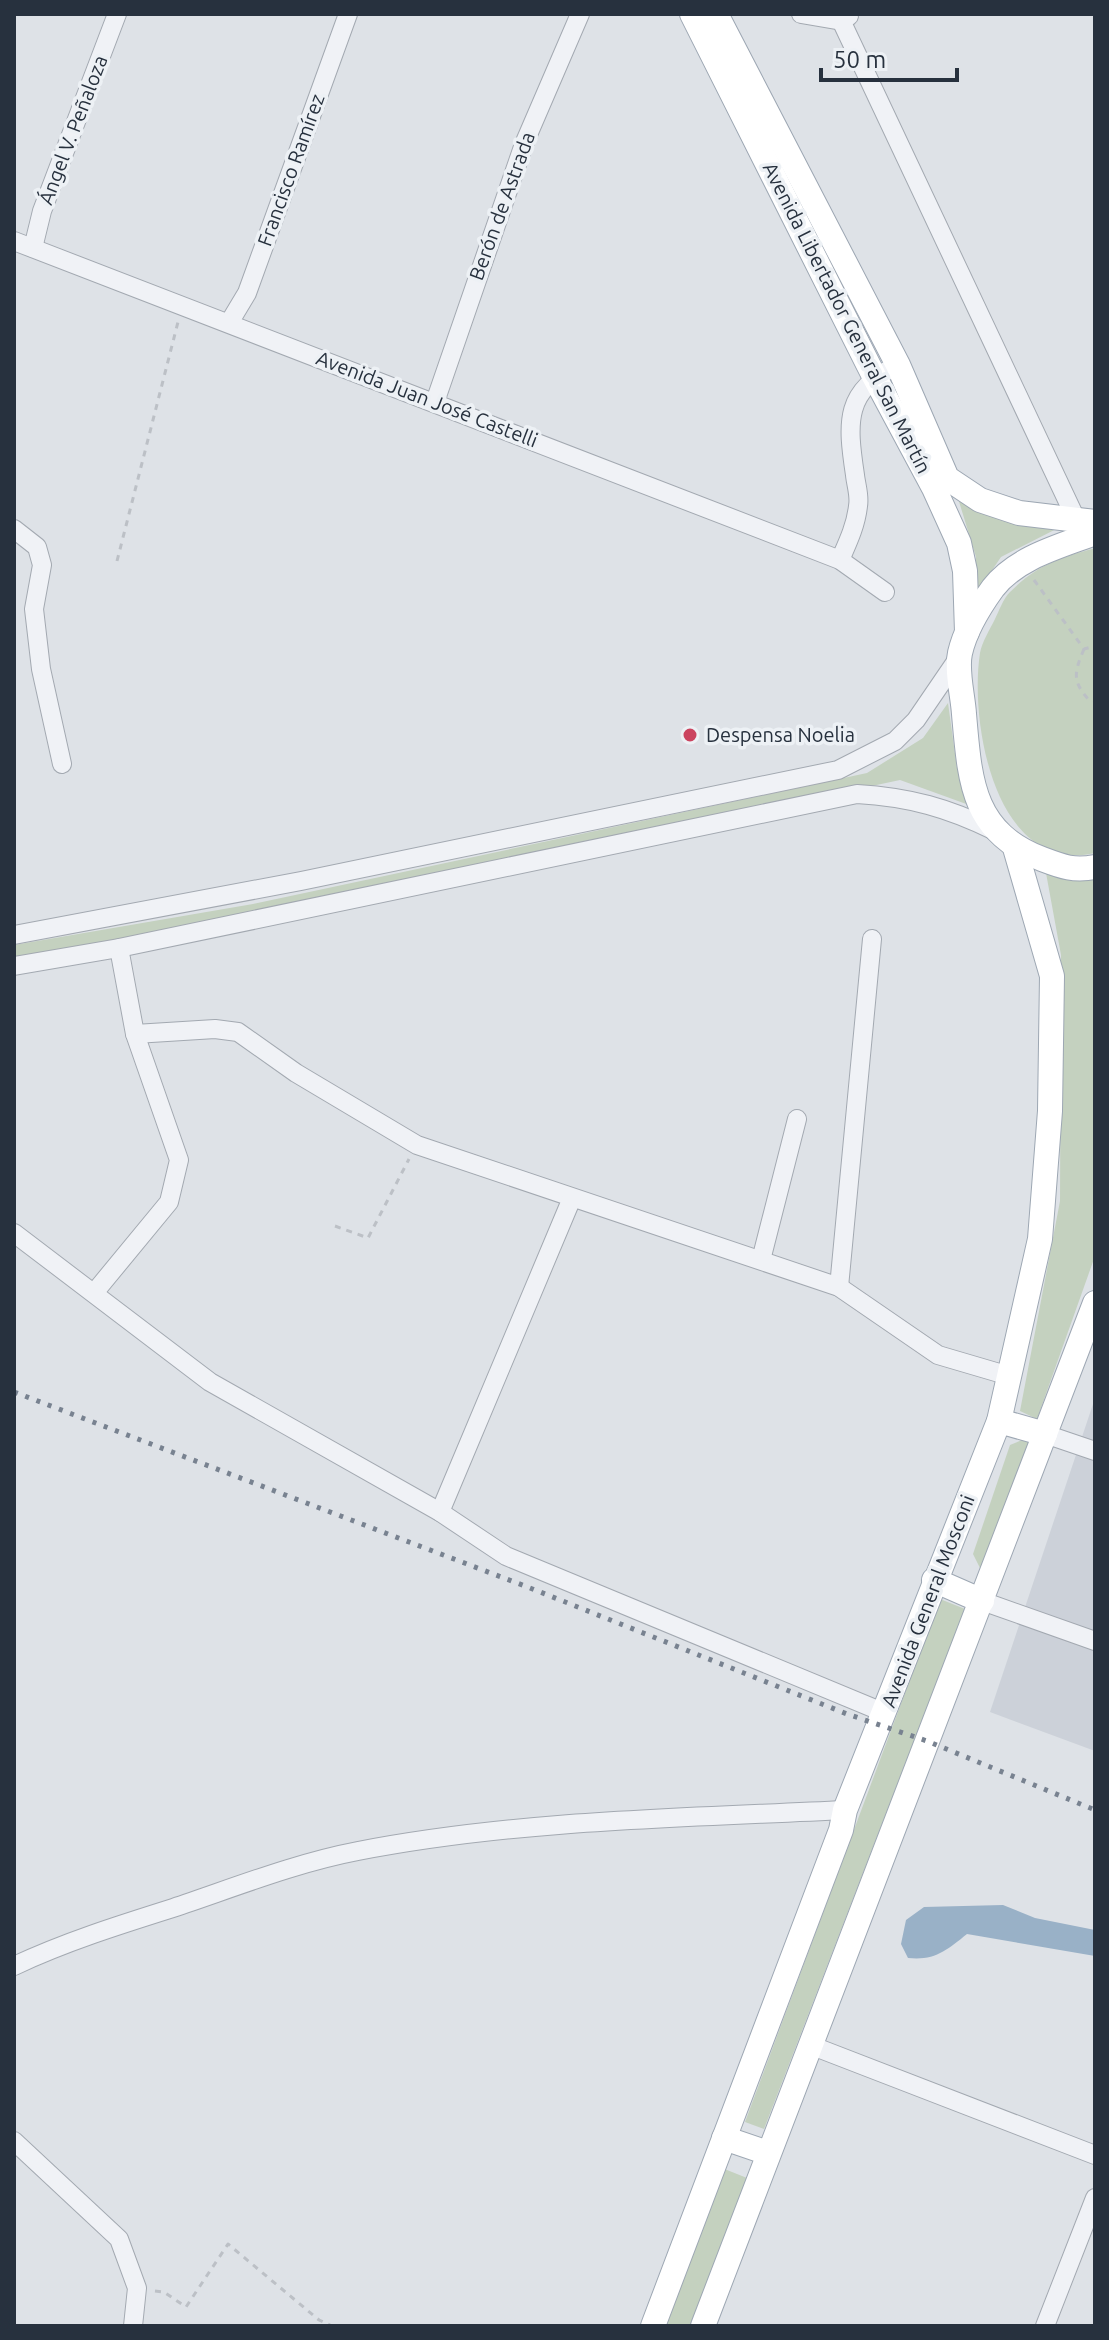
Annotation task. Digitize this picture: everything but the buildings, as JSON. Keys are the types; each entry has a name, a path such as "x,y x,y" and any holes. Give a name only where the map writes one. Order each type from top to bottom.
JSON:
{"main road":[{"name":"Avenida Libertador General San Martín","path":"692,14 874,376 934,488 959,543 965,571 967,632"},
{"name":"Avenida Libertador General San Martín","path":"716,14 898,365 947,478 980,500 1019,513 1089,525"},
{"path":"1089,525 1033,556 995,586 967,632 959,657 968,750 980,806 996,831 1015,848 1074,871 1095,867"},
{"name":"Avenida General Mosconi","path":"653,2326 841,1830 845,1810 999,1421 1006,1375 1040,1239 1050,1111 1052,976 1015,848"},
{"path":"703,2326 1095,1304"},
{"path":"999,1421 1045,1434"},
{"path":"934,1580 982,1601"},
{"path":"724,2138 768,2153"}],"street":[{"name":"Ángel V. Peñaloza","path":"33,248 42,211 117,14"},
{"name":"Francisco Ramírez","path":"229,323 247,293 348,14"},
{"name":"Berón de Astrada","path":"435,402 524,144 580,14"},
{"path":"801,14 844,16 1089,525"},
{"name":"Avenida Juan José Castelli","path":"14,241 840,560 885,592"},
{"path":"840,560 853,530 859,503 848,430 852,406 874,376 898,365"},
{"path":"14,529 37,547 42,565 34,609 41,669 62,764"},
{"path":"14,935 301,881 838,770 895,741 916,720 959,657"},
{"path":"14,966 119,948 857,794 903,797 954,811 996,831"},
{"path":"839,1287 872,939"},
{"path":"94,1293 169,1202 179,1160 135,1034 119,948"},
{"path":"135,1034 215,1029 238,1032 296,1073 417,1145 839,1287 938,1355 1006,1375"},
{"path":"761,1260 797,1119"},
{"path":"440,1512 572,1198"},
{"path":"14,1233 210,1382 440,1512 506,1556 885,1713"},
{"path":"1095,1304 1095,1317"},
{"path":"1045,1434 1095,1451"},
{"path":"982,1601 1095,1641"},
{"path":"14,1966 48,1950 138,1919 355,1852 465,1834 845,1810"},
{"path":"810,2045 1095,2155"},
{"path":"14,2141 119,2239 137,2288 133,2326"},
{"path":"1045,2326 1095,2198"}],"path":[{"path":"117,561 182,307"},
{"path":"1022,564 1084,649"},
{"path":"1084,649 1095,646"},
{"path":"1084,649 1074,673 1076,686 1089,700 1095,701"},
{"path":"335,1226 368,1238 417,1145"},
{"path":"137,2288 164,2292 186,2307 228,2244 319,2320 332,2326"}],"shaded area":[{"path":"1095,1398 1095,1751 990,1712"}],"green space":[{"path":"957,495 1007,522 1066,524 1001,557 972,600 976,557"},
{"path":"1095,548 1095,853 1061,854 1034,841 1012,819 996,788 985,754 979,717 980,653 1010,592 1049,564"},
{"path":"948,703 957,768 969,805 900,780 259,917 14,959 14,945 253,904 867,773 923,738"},
{"path":"1046,873 1095,880 1095,1256 1037,1419 1020,1411 1060,1201 1061,955"},
{"path":"1029,1437 1034,1443 983,1574 973,1554 1010,1445"},
{"path":"940,1599 965,1609 764,2129 745,2122"},
{"path":"722,2168 747,2178 691,2326 662,2326"}],"water":[{"path":"1003,1905 1035,1918 1095,1930 1095,1956 967,1934 947,1949 926,1958 908,1958 901,1944 906,1920 924,1907"}],"railway":[{"path":"14,1392 525,1586 847,1714 927,1741 1095,1810"}],"place":[{"name":"Despensa Noelia","path":"690,735"}]}
